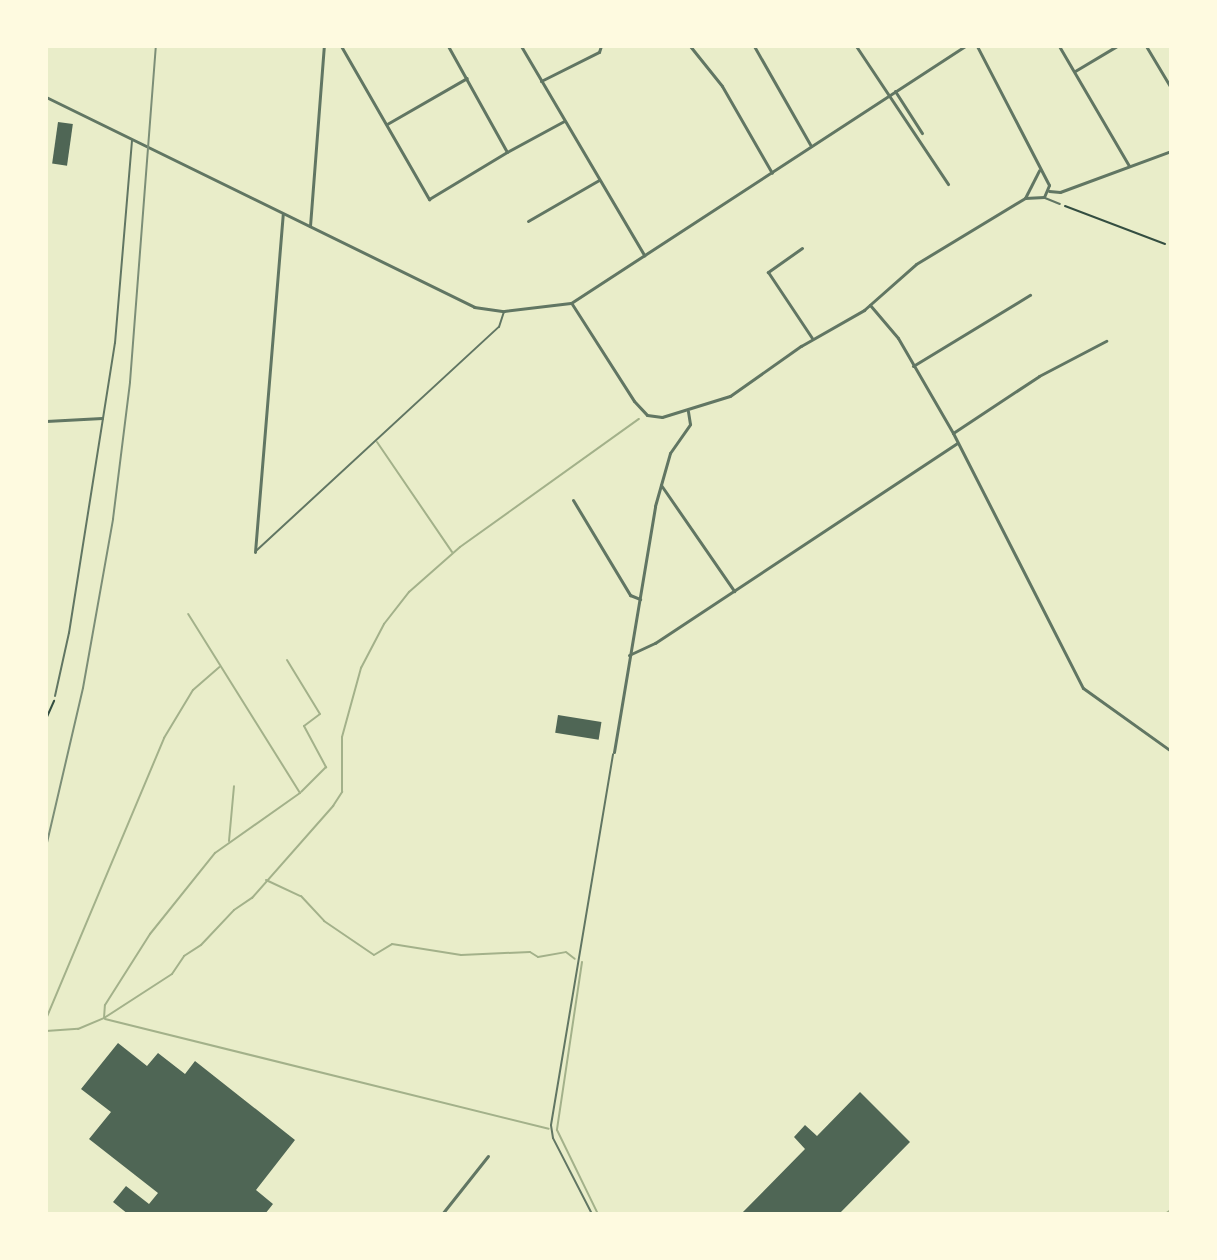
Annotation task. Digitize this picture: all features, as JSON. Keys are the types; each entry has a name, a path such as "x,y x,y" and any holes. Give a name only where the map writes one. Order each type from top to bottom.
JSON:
{"street":[{"path":"310,227 324,46"},
{"path":"341,46 429,199 564,121"},
{"path":"448,46 507,152"},
{"path":"521,46 644,255"},
{"path":"541,81 599,52 601,46"},
{"path":"690,46 722,86 772,173"},
{"path":"754,46 811,146"},
{"path":"856,46 948,184"},
{"path":"46,97 474,307 504,311 571,303 965,46"},
{"path":"977,46 1049,191"},
{"path":"1059,46 1129,166"},
{"path":"1075,71 1117,46"},
{"path":"1146,46 1171,88"},
{"path":"387,124 467,78"},
{"path":"895,91 922,133"},
{"path":"1049,191 1060,192 1171,151"},
{"path":"1025,198 1039,170"},
{"path":"528,221 599,180"},
{"path":"571,303 641,410 658,418 688,411 730,396 812,338 845,323 916,264 1025,198 1044,197 1049,191"},
{"path":"255,552 283,214"},
{"path":"802,248 768,272 812,338"},
{"path":"913,366 1030,295"},
{"path":"870,305 898,338 953,433 1083,688 1171,751"},
{"path":"953,433 1039,376 1106,341"},
{"path":"614,752 660,484 674,443 690,424 688,411"},
{"path":"46,421 102,418"},
{"path":"629,655 640,653 957,443"},
{"path":"660,484 734,591"},
{"path":"573,500 630,595 640,599"},
{"path":"442,1214 488,1156"}],"lane":[{"path":"55,696 69,633 115,343 132,141"},
{"path":"1044,197 1060,204"},
{"path":"255,552 499,327 504,311"},
{"path":"592,1214 553,1138 551,1125 614,752"}],"path":[{"path":"1060,204 1165,244"},
{"path":"46,719 55,696"}],"building":[{"path":"58,122 73,124 67,166 52,164"},
{"path":"558,715 601,722 599,740 555,733"},
{"path":"118,1043 147,1066 158,1053 185,1074 195,1061 295,1140 256,1190 273,1204 265,1214 128,1214 113,1202 126,1186 149,1204 158,1193 89,1139 111,1112 81,1089"},
{"path":"860,1092 910,1142 839,1214 741,1214 805,1149 794,1137 805,1125 817,1136"}],"waterway":[{"path":"104,1018 172,974 184,956 201,945 234,910 252,898 333,806 342,792 342,737 361,668 384,624 409,592 460,547 639,419"},
{"path":"377,442 452,552"},
{"path":"46,1031 78,1029 104,1018 105,1005 150,934 215,853 300,793 188,614"},
{"path":"287,660 320,714 304,726 326,767 301,792"},
{"path":"46,1019 164,738 193,690 219,667"},
{"path":"229,841 234,786"},
{"path":"266,880 301,896 324,921 374,955 392,944 461,955 530,952 538,957 566,952 575,959"},
{"path":"582,962 557,1130 598,1214"},
{"path":"105,1019 549,1129"},
{"path":"1165,1214 1171,1210"}],"railway":[{"path":"46,847 83,688 113,519 130,382 156,46"}]}
